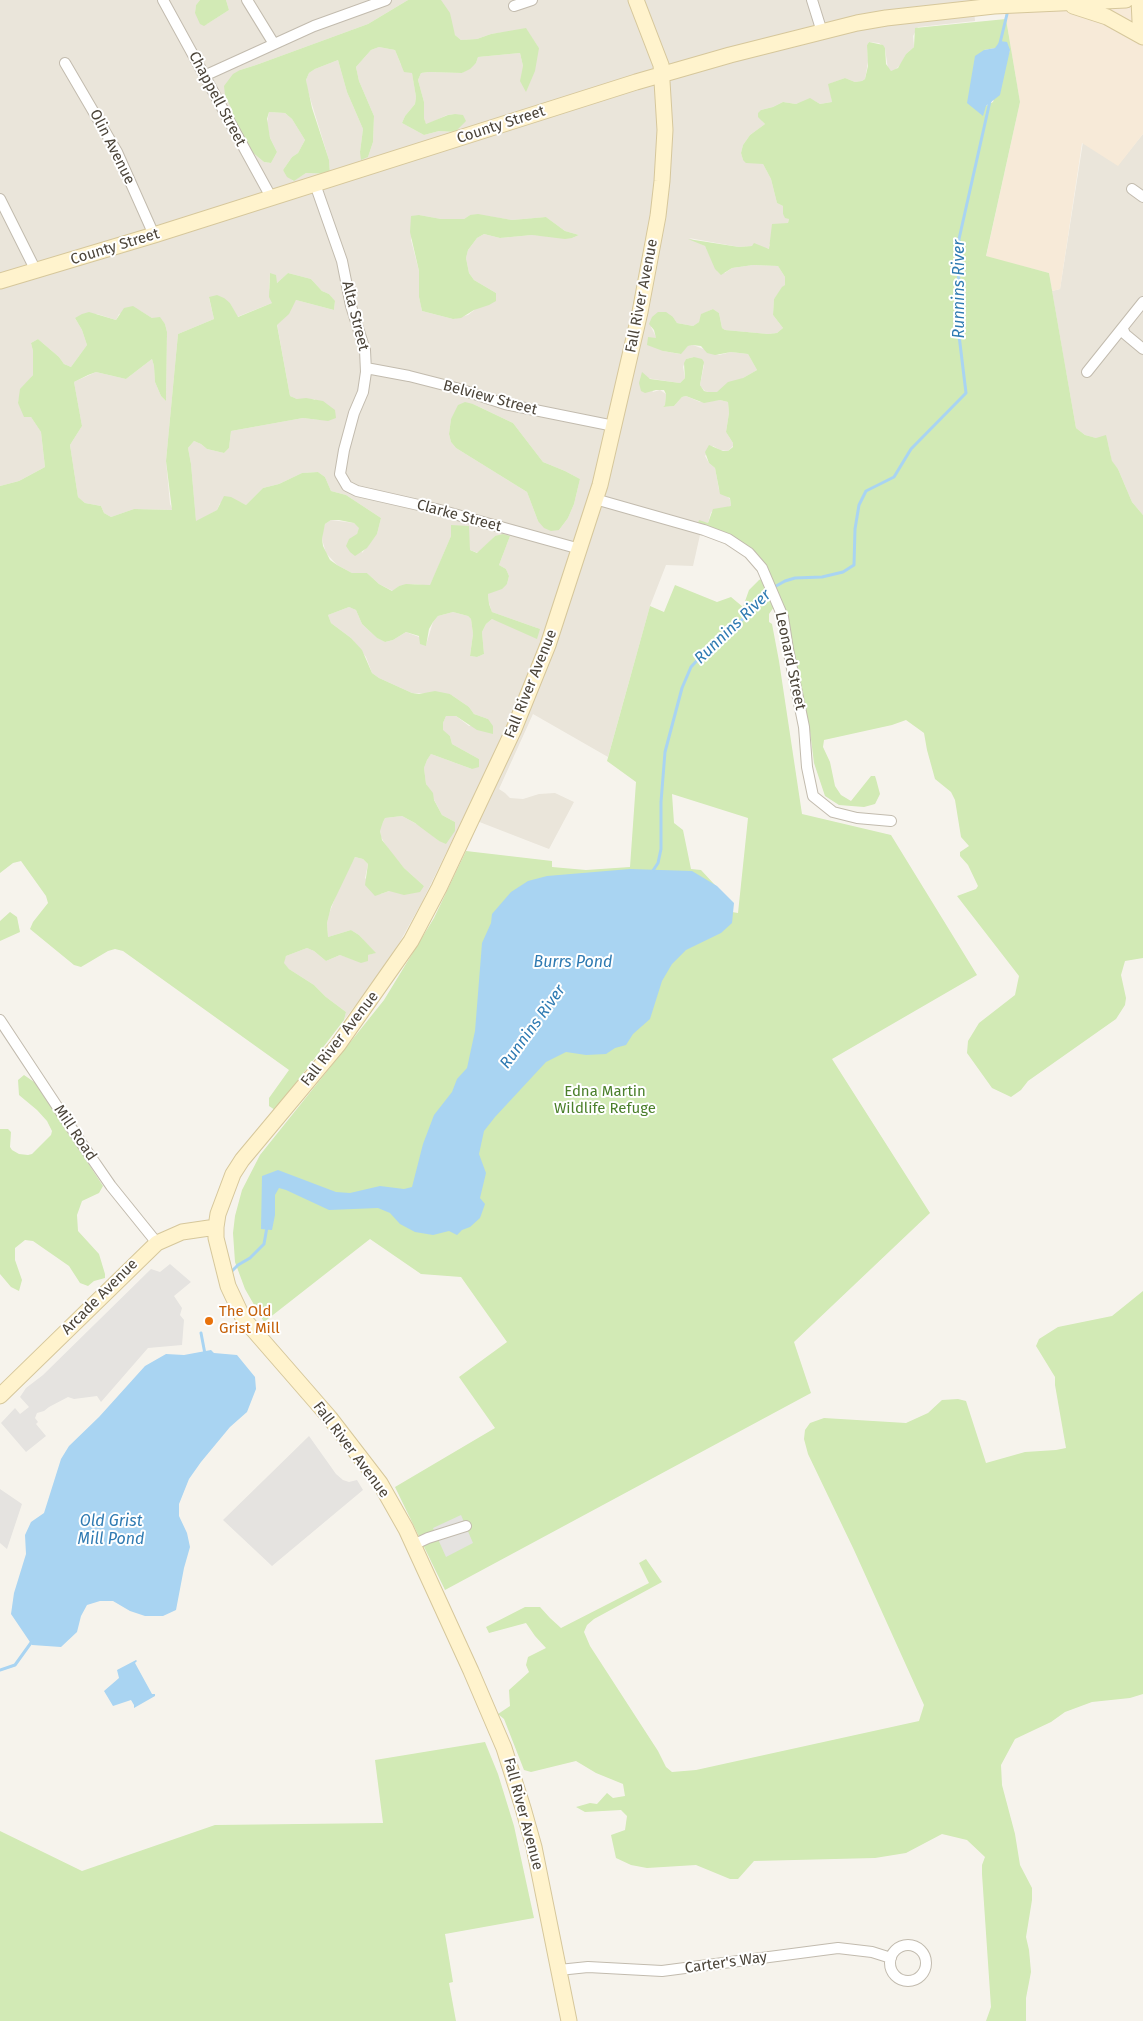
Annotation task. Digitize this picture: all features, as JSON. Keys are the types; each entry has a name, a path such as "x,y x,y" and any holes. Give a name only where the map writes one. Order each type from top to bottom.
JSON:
{"main road":[{"name":"Fall River Avenue","path":"569,2021 534,1847 504,1748 413,1545 380,1483 330,1418 243,1318 228,1286 218,1247 216,1227 218,1214 233,1174 242,1160 338,1045 411,941 439,888 514,729 548,645 580,549 614,426 643,298 658,216 665,130 660,65 636,0"},
{"name":"County Street","path":"0,281 154,235 661,75 822,32 886,18 994,6 1126,0"},
{"path":"1140,0 1140,21 1143,33"},
{"path":"1062,2 1102,15 1143,37"},
{"name":"Arcade Avenue","path":"0,1396 157,1243 182,1232 216,1227"}],"street":[{"name":"Chappell Street","path":"163,0 271,198"},
{"path":"247,0 274,44"},
{"path":"204,76 314,26 386,0"},
{"path":"514,6 532,0"},
{"path":"812,0 822,32"},
{"name":"Olin Avenue","path":"65,62 117,152 154,235"},
{"name":"Alta Street","path":"315,184 342,262 351,306 365,350 366,368 363,392 354,413 344,450 340,474 342,479"},
{"path":"1132,189 1143,197"},
{"path":"0,198 36,270"},
{"path":"1087,372 1143,302"},
{"path":"1123,328 1125,334 1143,349"},
{"name":"Belview Street","path":"366,368 409,376 456,388 505,404 614,426"},
{"name":"Clarke Street","path":"342,479 347,486 357,491 436,509 580,549"},
{"name":"Leonard Street","path":"595,499 728,539 749,552 762,568 783,617 804,727 807,766 813,796 833,812 857,818 891,821"},
{"name":"Mill Road","path":"0,1020 96,1165 157,1243"},
{"path":"413,1545 428,1538 466,1526"},
{"name":"Carter's Way","path":"559,1970 588,1967 662,1970 838,1948 872,1952 891,1958"}],"shaded area":[{"path":"0,0 200,0 196,5 195,13 207,24 229,10 226,0 408,0 368,24 240,70 225,95 232,110 237,134 246,147 264,162 271,163 277,152 270,138 267,123 269,112 285,113 292,119 305,140 298,153 292,157 283,170 293,181 306,173 330,174 329,160 307,88 306,80 309,73 315,69 338,60 347,92 363,129 360,152 368,157 373,142 374,116 359,81 356,67 371,50 379,47 395,50 401,65 412,72 416,97 415,104 402,123 424,135 439,131 455,132 455,114 447,115 426,125 424,102 418,80 421,73 462,73 476,63 478,57 520,53 523,66 539,48 526,29 491,34 477,39 461,40 455,35 439,0 973,0 975,21 918,27 913,36 914,47 906,54 901,64 895,70 891,71 888,69 885,48 879,43 869,42 867,45 868,62 865,79 855,82 845,78 829,84 832,102 820,104 813,100 796,104 783,102 761,110 762,121 765,124 750,135 743,145 741,153 743,160 763,164 771,179 777,203 783,206 783,214 789,219 788,223 769,245 770,249 752,246 739,247 689,238 705,246 718,272 725,273 732,268 753,265 778,266 785,277 785,285 774,299 773,315 783,328 777,333 768,334 725,330 722,328 719,313 713,309 702,314 699,322 693,326 677,323 673,317 651,327 663,351 680,354 688,346 693,345 719,355 731,352 748,354 757,370 717,393 705,391 700,385 704,365 694,357 686,359 683,367 685,378 680,383 646,378 653,392 660,390 666,394 663,407 674,406 682,397 686,396 700,402 720,400 728,402 729,413 726,432 733,446 728,451 720,450 713,446 705,456 715,468 719,490 730,499 731,506 711,512 708,523 699,521 700,535 693,566 666,565 650,606 608,757 533,714 499,789 510,798 523,799 539,794 555,793 574,802 549,849 464,816 422,902 388,963 344,1020 346,1012 314,985 283,963 286,956 307,948 326,961 340,955 361,962 368,955 375,953 359,935 351,930 328,937 327,923 329,914 340,885 355,857 363,859 368,864 365,878 381,894 424,886 404,868 388,849 381,837 380,830 383,822 385,818 402,816 422,827 439,841 455,822 442,815 426,784 424,768 427,760 431,754 472,769 479,759 452,744 450,736 443,731 443,723 446,716 456,716 469,726 488,719 474,714 469,707 450,694 412,693 379,678 372,673 366,657 351,638 331,623 328,615 349,607 356,610 362,624 377,638 385,642 393,640 406,632 419,637 426,645 433,622 438,616 453,612 468,616 471,619 473,634 470,656 477,657 484,654 482,632 486,624 492,619 540,629 492,612 489,603 488,594 507,584 509,576 506,569 499,565 510,536 495,536 478,553 470,550 468,534 451,536 430,586 414,584 399,586 393,591 379,584 367,573 352,573 337,565 326,553 322,539 323,531 325,524 331,520 354,523 360,528 357,534 362,553 377,534 381,518 346,495 331,491 325,477 318,472 302,473 279,484 263,488 246,505 240,502 220,503 217,510 196,522 188,448 194,441 207,449 224,453 229,448 231,431 303,418 320,420 315,399 297,399 290,396 277,324 283,319 296,300 334,310 335,302 329,294 322,291 311,279 288,273 277,283 270,273 269,288 272,303 237,317 230,303 209,298 214,319 178,334 166,461 170,504 173,510 134,509 111,517 104,513 101,506 85,503 78,497 70,445 82,426 74,382 96,372 126,379 152,359 155,382 161,396 166,401 167,332 165,324 160,318 152,318 139,310 119,314 116,320 97,314 75,318 82,330 87,345 71,367 64,364 59,357 38,339 31,343 33,375 21,389 18,403 41,432 45,467 19,481 0,486","holes":["419,215 441,219 464,219 470,215 512,220 546,217 565,231 579,235 572,238 532,235 500,238 484,234 477,238 468,250 466,258 469,273 474,280 496,293 468,315 453,319 422,311 419,297 419,271 411,240","473,404 513,423 543,462 580,479 574,504 568,518 559,530 538,521 527,492 456,448 451,442 449,434 451,419"]},
{"path":"1143,0 1143,134 1118,166 1082,143 1060,289 1052,291 1049,273 986,257 1020,102 1004,7"},
{"path":"1143,134 1143,515 1132,502 1118,469 1112,462 1108,444 1085,435 1076,428 1052,291 1060,289 1083,142 1118,165"},
{"path":"170,1264 191,1282 174,1296 182,1308 180,1315 184,1320 182,1345 148,1348 101,1402 97,1396 74,1399 68,1397 37,1413 35,1418 38,1422 36,1424 46,1436 26,1452 1,1423 15,1408 20,1414 29,1407 20,1397 26,1388 43,1375 151,1269 160,1272"},
{"path":"309,1436 336,1474 349,1482 357,1480 363,1490 272,1566 223,1520"},
{"path":"0,1489 22,1504 7,1549 0,1543"},
{"path":"461,1515 473,1543 446,1557 433,1528"}],"green space":[{"path":"200,0 226,0 229,10 204,26 200,24 195,13 196,5"},
{"path":"408,0 441,0 450,13 455,35 461,40 477,39 491,34 526,28 539,48 535,71 526,92 520,81 523,66 520,53 478,57 476,63 470,69 462,73 421,73 418,80 424,102 426,124 455,114 463,115 466,121 455,132 439,131 424,135 402,123 415,104 416,97 412,73 404,72 395,50 379,47 371,50 356,67 359,81 374,116 373,142 368,157 361,160 360,152 363,129 347,92 338,60 315,69 309,73 306,80 312,108 329,160 330,174 306,173 294,181 287,177 283,170 292,157 298,153 305,140 292,119 285,113 269,112 267,119 270,138 277,152 271,163 264,162 246,147 237,134 232,110 225,95 224,86 233,74 368,24"},
{"name":"Edna Martin Wildlife Refuge","path":"1006,19 1020,102 986,256 1049,273 1076,428 1085,435 1096,438 1106,435 1112,461 1118,469 1132,502 1143,515 1143,958 1125,961 1121,975 1126,998 1125,1005 1116,1019 1028,1081 1021,1090 1011,1097 992,1088 967,1053 968,1041 979,1023 1015,995 1019,976 957,896 976,889 978,886 968,865 960,856 960,852 969,846 961,837 955,800 951,792 935,779 924,733 906,720 892,725 824,740 823,747 830,762 835,786 841,795 851,801 871,776 875,776 880,794 875,804 864,807 839,805 825,796 814,763 810,731 789,630 779,600 769,614 769,622 772,624 779,661 802,814 891,835 977,975 832,1059 930,1213 794,1342 811,1393 445,1590 395,1487 495,1428 459,1377 507,1342 461,1277 421,1274 370,1239 264,1322 245,1289 235,1262 233,1233 235,1216 242,1190 260,1155 384,1000 434,918 466,851 552,861 552,867 586,870 630,867 636,782 607,761 650,606 664,612 675,585 717,602 731,597 743,607 749,590 759,580 767,576 733,537 698,523 699,520 708,523 713,509 731,506 730,498 720,494 715,468 709,463 705,452 709,445 723,451 728,451 733,447 733,443 726,432 729,413 728,402 720,400 704,403 686,396 682,397 674,406 663,407 666,394 664,390 645,393 641,391 639,383 642,372 650,379 680,383 685,378 684,363 686,359 694,357 702,359 704,362 700,385 704,391 708,392 717,392 728,382 743,378 757,370 748,354 731,352 715,355 707,353 701,346 693,345 688,346 681,354 663,351 647,345 648,337 656,338 654,330 649,324 652,317 658,312 666,312 677,323 693,326 699,322 701,314 713,309 719,313 722,328 725,330 768,334 777,333 783,328 773,315 774,299 785,285 785,277 778,266 753,265 732,268 721,275 715,269 705,246 688,239 739,247 752,246 754,243 769,249 772,224 788,223 789,219 785,218 783,214 783,206 777,203 771,179 763,164 746,163 743,160 741,153 743,145 750,135 765,124 758,117 758,113 761,110 783,102 796,104 810,98 820,104 832,102 828,84 845,78 855,82 865,79 868,66 867,45 869,42 883,45 885,48 886,64 891,71 898,68 906,54 914,47 915,28","holes":["995,48 1010,50 993,102 986,106 984,50","672,794 748,818 738,913 732,912 727,898 701,870 691,869 683,830 674,823"]},
{"path":"478,214 512,220 546,217 565,231 579,235 565,239 532,235 500,238 484,234 477,238 468,250 466,258 469,273 474,280 496,293 496,301 474,310 461,318 453,319 422,311 419,297 419,271 410,232 411,216 464,219 470,215"},
{"path":"270,273 276,275 277,283 288,273 311,279 335,301 334,310 296,300 289,314 277,325 290,396 297,399 306,398 323,401 335,410 336,418 328,421 303,418 231,431 229,448 224,453 207,449 194,441 188,448 196,521 217,510 224,496 231,497 246,505 263,488 279,484 302,473 318,472 325,477 331,491 346,495 381,518 377,534 367,548 355,556 346,546 349,539 357,534 359,528 354,523 339,520 331,520 325,524 322,539 323,546 330,560 337,565 352,573 367,573 379,584 392,591 406,584 430,585 451,536 451,525 469,526 470,550 477,553 495,536 503,534 510,536 499,565 506,569 509,576 507,584 502,589 488,594 489,604 492,612 540,629 537,639 492,619 486,624 482,632 484,654 477,657 470,656 473,634 471,619 468,616 453,612 438,616 429,629 426,646 420,644 419,636 406,632 393,640 385,642 377,638 362,624 356,610 349,607 328,615 331,623 351,638 362,650 372,673 412,693 419,694 435,691 450,694 469,707 474,714 488,719 493,726 493,734 477,730 456,716 446,716 443,730 450,736 452,744 479,759 479,767 472,769 431,754 427,760 424,768 426,784 433,793 434,800 442,815 455,822 455,831 446,844 402,816 385,818 383,822 380,831 382,840 404,868 424,886 420,892 404,895 389,891 375,896 365,885 368,864 363,859 355,857 331,907 327,923 328,937 351,930 359,935 376,953 368,955 368,961 361,963 340,955 326,961 307,948 286,956 284,963 289,969 314,985 346,1012 344,1020 275,1110 269,1106 269,1098 289,1070 123,951 115,949 108,951 81,967 74,965 30,929 33,922 48,903 46,896 21,861 13,863 0,873 0,486 19,481 45,467 41,432 31,417 24,417 18,403 20,389 33,375 31,343 38,339 59,357 64,364 71,367 87,345 82,330 75,318 82,314 89,312 116,320 124,308 133,306 152,318 160,317 165,324 167,332 166,401 161,396 155,382 152,359 126,379 96,372 88,375 74,382 82,426 70,445 78,497 85,503 101,506 104,513 111,517 134,509 172,510 166,461 178,334 214,319 209,297 217,295 224,298 230,303 238,317 272,303 269,297"},
{"path":"465,402 513,423 543,462 580,479 574,504 568,518 559,530 551,531 544,528 538,521 527,492 456,448 451,442 449,434 451,419 458,405"},
{"path":"10,912 17,917 20,932 0,941 0,921"},
{"path":"24,1075 37,1084 103,1186 99,1193 82,1201 77,1215 78,1231 99,1254 105,1274 105,1278 94,1281 88,1286 80,1283 69,1266 33,1241 25,1240 15,1248 15,1260 22,1280 19,1291 11,1287 0,1274 0,1129 8,1129 11,1132 10,1147 12,1150 19,1154 28,1155 32,1154 51,1135 52,1131 47,1121 37,1110 19,1095 18,1080"},
{"path":"1143,1291 1143,1694 1130,1698 1092,1702 1065,1712 1051,1722 1015,1739 1001,1765 1002,1785 1015,1834 1020,1865 1032,1888 1026,1937 1031,1972 1026,1998 1026,2021 986,2021 991,2007 982,1874 982,1865 985,1857 967,1840 942,1834 906,1853 875,1858 754,1861 738,1879 730,1879 696,1865 647,1868 631,1865 616,1858 611,1835 625,1830 627,1816 621,1810 585,1812 576,1807 590,1803 597,1804 607,1793 613,1798 625,1796 623,1784 596,1773 576,1761 531,1772 524,1770 504,1719 498,1714 510,1706 509,1690 529,1672 526,1665 528,1657 546,1648 526,1623 489,1633 486,1627 525,1607 540,1607 561,1628 649,1583 639,1563 646,1559 662,1582 594,1619 587,1625 584,1632 590,1646 658,1751 666,1767 672,1772 696,1770 919,1721 924,1705 808,1454 804,1439 805,1430 810,1423 824,1418 906,1423 928,1413 942,1400 958,1399 966,1401 986,1463 1025,1452 1066,1448 1055,1377 1036,1346 1039,1339 1058,1327 1112,1316"},
{"path":"485,1742 498,1774 514,1826 534,1918 445,1934 453,1982 449,1983 456,2021 0,2021 0,1831 82,1871 215,1825 383,1823 375,1760"}],"water":[{"path":"1000,41 1007,42 1010,50 1000,95 986,106 983,116 967,103 975,56 984,50 995,48"},
{"name":"Burrs Pond","path":"630,869 692,871 717,886 734,903 732,923 721,933 686,950 672,964 662,981 650,1019 633,1034 626,1045 615,1048 606,1054 586,1055 566,1052 546,1062 495,1117 484,1131 479,1154 486,1173 480,1198 485,1204 480,1218 457,1235 449,1231 433,1235 415,1232 400,1224 390,1213 378,1208 329,1210 279,1188 275,1195 275,1215 272,1230 261,1229 262,1176 278,1170 336,1192 350,1193 380,1186 404,1189 412,1187 423,1144 434,1115 452,1092 457,1079 467,1068 475,1031 482,943 491,923 492,914 511,892 528,881 547,876"},
{"name":"Old Grist Mill Pond","path":"211,1350 214,1353 237,1355 255,1377 256,1389 247,1412 230,1427 189,1479 179,1504 179,1516 187,1533 190,1547 176,1610 163,1616 145,1616 130,1611 113,1601 100,1601 87,1605 81,1616 77,1632 61,1647 32,1645 11,1614 14,1593 26,1554 25,1535 31,1522 44,1513 61,1459 69,1446 99,1417 145,1366 166,1354 184,1355"},
{"path":"136,1660 135,1663 152,1694 155,1694 155,1696 134,1708 131,1700 113,1706 104,1691 119,1678 117,1670"}],"waterway":[{"name":"Runnins River","path":"1000,43 1008,10"},
{"name":"Runnins River","path":"652,872 658,863 661,849 661,802 665,752 682,688 691,667 753,610 762,594 785,581 795,578 822,577 843,572 854,565 855,529 859,505 866,491 894,477 911,449 966,393 958,327 959,239 990,101"},
{"name":"Runnins River","path":"231,1272 250,1258 264,1244 267,1227"},
{"name":"Runnins River","path":"201,1333 205,1354"},
{"name":"Runnins River","path":"0,1670 15,1665 33,1640"}],"place":[{"name":"The Old Grist Mill","path":"209,1321"}]}
